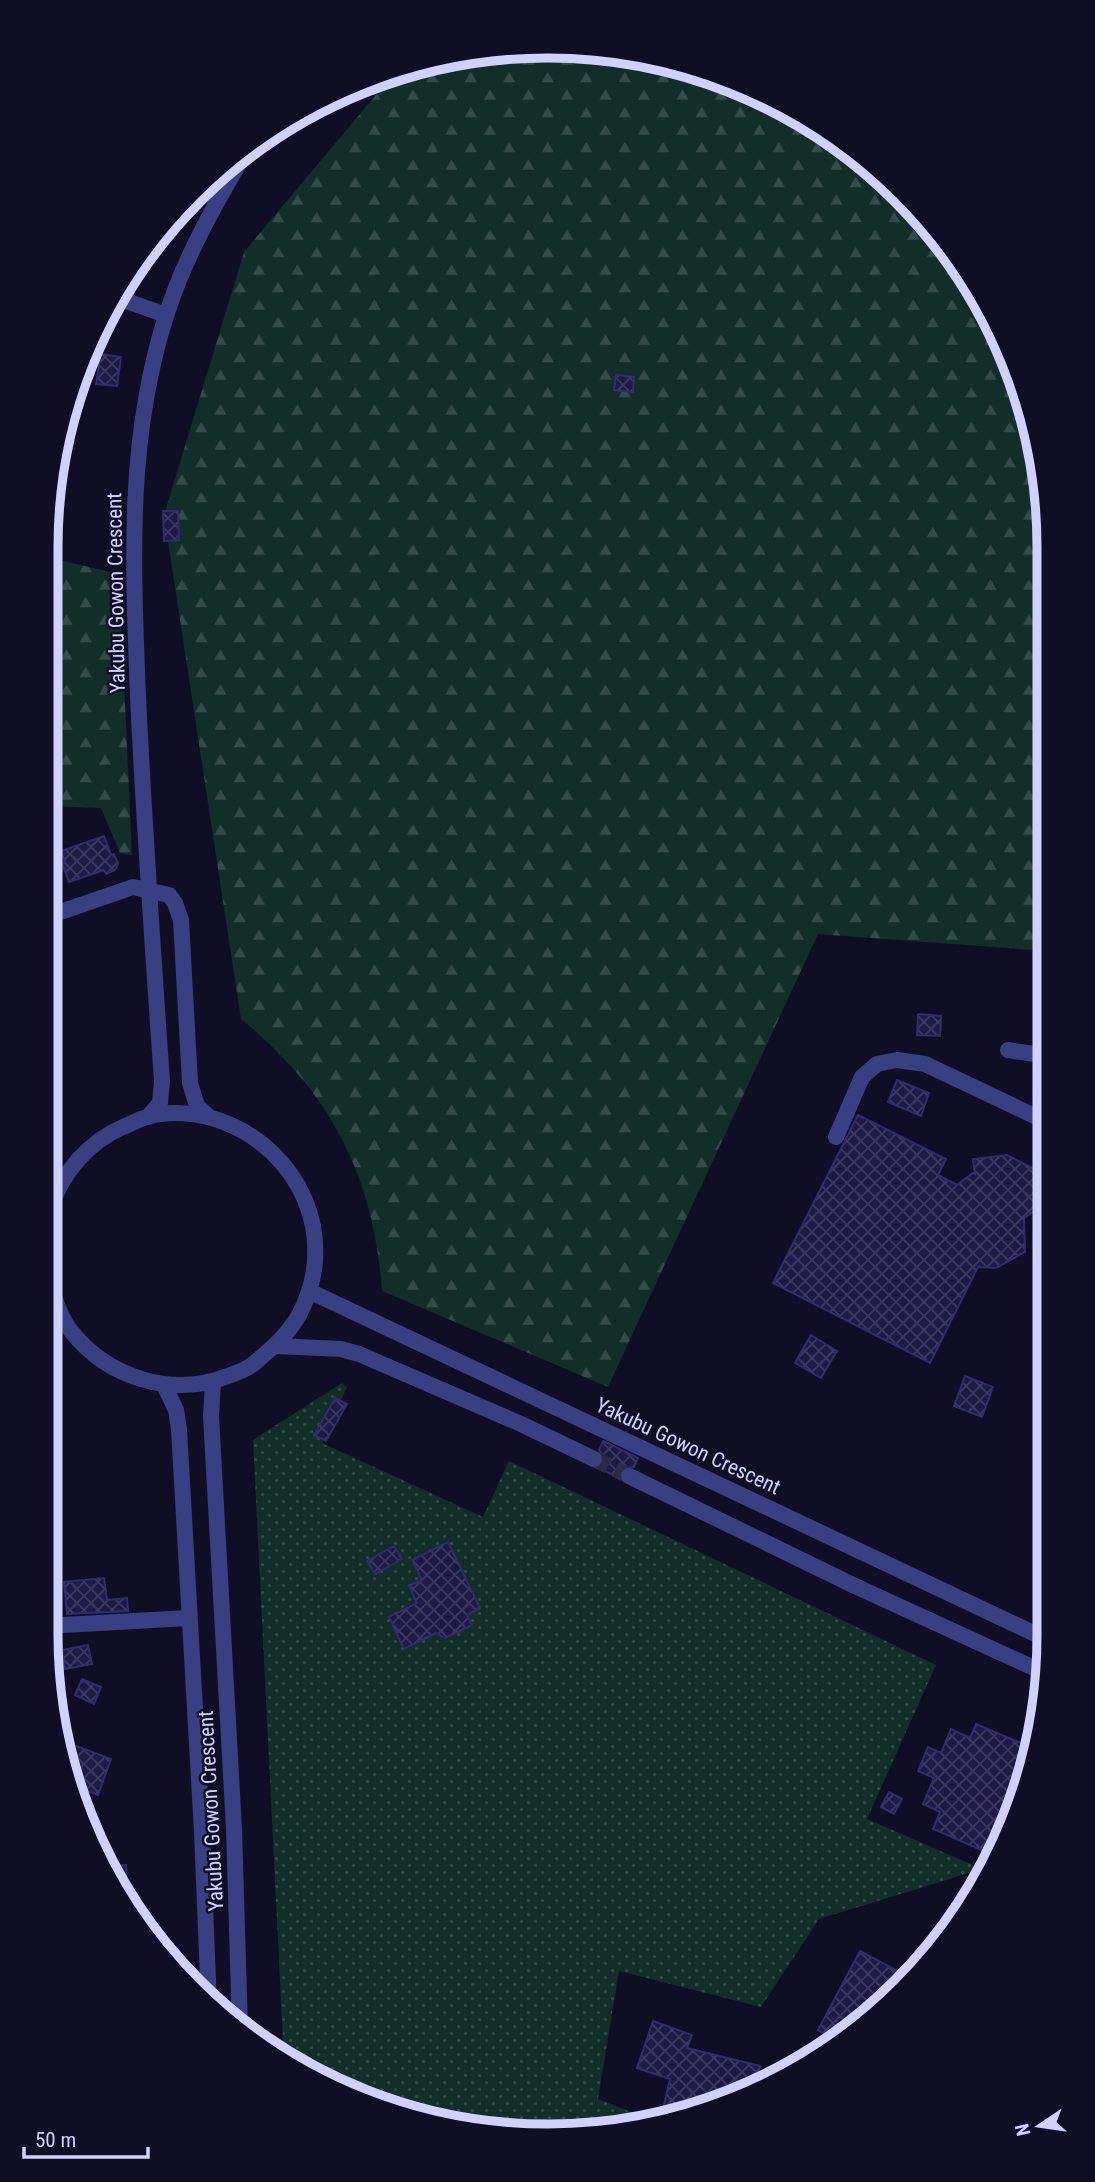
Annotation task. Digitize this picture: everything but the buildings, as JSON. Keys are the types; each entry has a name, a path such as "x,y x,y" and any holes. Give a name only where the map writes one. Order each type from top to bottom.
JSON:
{"street":[{"name":"Yakubu Gowon Crescent","path":"148,1117 160,1103 162,1081 149,892 133,571 135,480 145,400 166,315 203,226 235,171"},
{"path":"125,300 166,315"},
{"path":"58,911 133,887 169,895 175,903 181,919 190,1083 197,1106 208,1116"},
{"path":"1008,1050 1037,1054"},
{"path":"836,1137 863,1077 877,1064 897,1060 925,1064 1037,1117"},
{"path":"58,1193 72,1166 106,1135 148,1117 178,1113 208,1116 243,1129 274,1151 297,1181 311,1216 315,1254 309,1291 298,1316 276,1346 247,1368 213,1382 189,1386 164,1385 129,1376 97,1357 71,1331 58,1312"},
{"name":"Yakubu Gowon Crescent","path":"309,1291 1037,1635"},
{"path":"276,1346 341,1349 359,1354 521,1424 594,1459"},
{"name":"Yakubu Gowon Crescent","path":"213,1382 211,1416 234,1829 240,2015"},
{"name":"Yakubu Gowon Crescent","path":"164,1385 176,1410 179,1429 208,1988"},
{"path":"629,1476 855,1586 1036,1669"},
{"path":"58,1625 188,1618"}],"green space":[{"path":"515,59 580,59 643,67 705,84 764,108 820,140 894,201 936,249 972,303 1000,360 1021,421 1033,484 1037,548 1037,950 818,934 608,1387 382,1291 369,1210 342,1139 323,1106 299,1076 241,1019 164,515 244,252 383,87 452,67"},
{"path":"58,560 119,574 132,855 120,853 101,808 58,806"},
{"path":"342,1383 347,1387 322,1443 483,1517 509,1461 936,1665 867,1819 978,1867 976,1871 819,1919 761,2007 619,1971 598,2099 640,2115 548,2124 452,2115 421,2108 360,2087 303,2059 283,2047 253,1440"}],"tunnel":[{"path":"594,1459 629,1476"}]}
